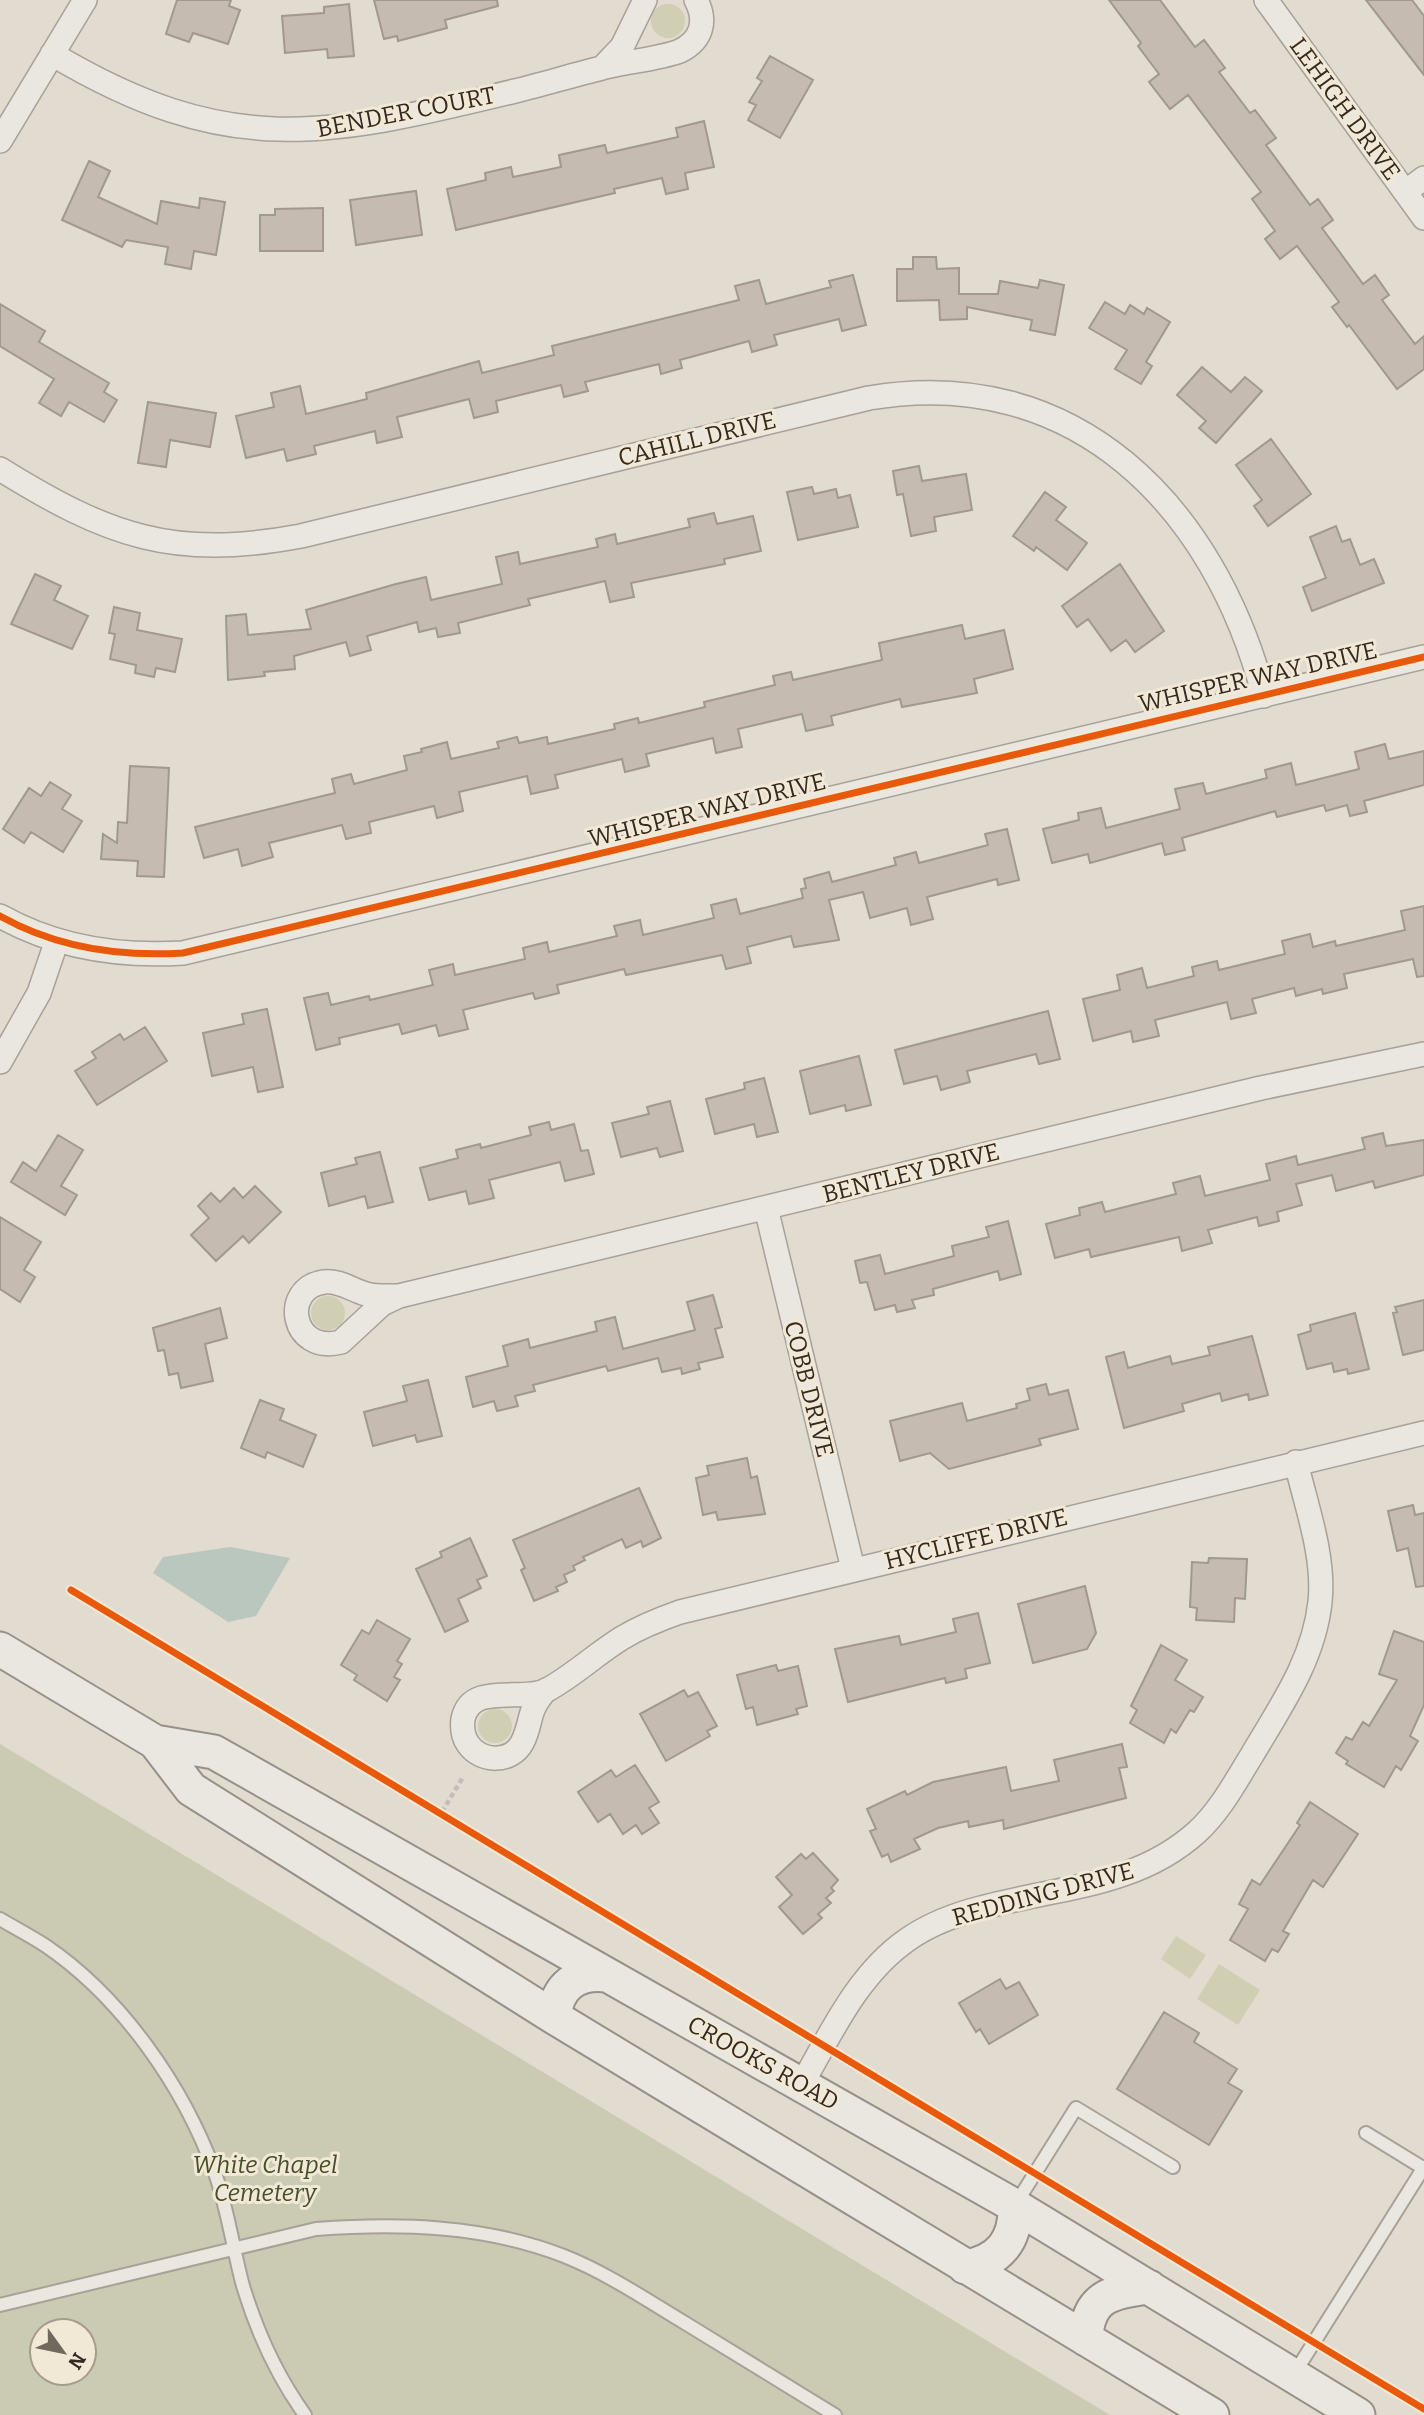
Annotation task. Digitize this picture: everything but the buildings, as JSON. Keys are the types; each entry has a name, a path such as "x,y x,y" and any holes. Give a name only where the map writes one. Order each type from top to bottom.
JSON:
{"main road":[{"name":"CROOKS ROAD","path":"0,1649 155,1742 214,1752 1015,2206 1357,2415"},
{"name":"CROOKS ROAD","path":"155,1742 191,1789 554,2017 1212,2415"},
{"path":"554,2017 559,1996 572,1981 582,1975 606,1975"},
{"path":"965,2267 981,2264 1005,2247 1016,2224 1015,2206"},
{"path":"1086,2339 1090,2315 1104,2297 1123,2289 1149,2287"}],"street":[{"path":"0,141 85,0"},
{"path":"603,67 622,47 645,0"},
{"name":"BENDER COURT","path":"52,54 98,81 155,107 226,125 281,131 354,127 412,116 603,67 666,55 690,46 701,31 702,19 696,0"},
{"name":"LEHIGH DRIVE","path":"1266,0 1424,218"},
{"path":"1405,192 1424,178"},
{"name":"CAHILL DRIVE","path":"0,469 42,495 114,530 169,544 235,545 300,536 869,398 933,391 1004,399 1077,428 1110,449 1164,502 1224,588 1249,643 1264,696"},
{"name":"WHISPER WAY DRIVE","path":"0,916 57,940 112,953 150,955 217,947 1424,657"},
{"path":"0,1062 39,993 57,940"},
{"name":"BENTLEY DRIVE","path":"399,1296 1261,1088 1424,1055"},
{"name":"COBB DRIVE","path":"766,1208 853,1569"},
{"name":"HYCLIFFE DRIVE","path":"546,1690 622,1638 649,1623 706,1604 1424,1433"},
{"name":"REDDING DRIVE","path":"802,2084 860,1986 909,1939 952,1918 1122,1875 1150,1864 1196,1832 1210,1818 1297,1679 1317,1623 1321,1601 1319,1566 1296,1462"}],"lane":[{"path":"0,1919 47,1947 94,1987 148,2048 180,2100 214,2172 236,2246 243,2285 265,2348 305,2415"},
{"path":"1015,2206 1076,2108 1173,2166"},
{"path":"1293,2377 1424,2167 1366,2133"},
{"path":"0,2305 236,2246 316,2229 365,2226 450,2228 513,2241 562,2255 609,2276 835,2415"}],"path":[{"path":"442,1812 463,1777"},
{"path":"430,1805 454,1819"}],"green space":[{"path":"668,4 680,9 685,21 680,33 668,38 656,33 651,21 656,9"},
{"path":"328,1296 340,1301 345,1313 340,1325 328,1330 316,1325 311,1313 316,1301"},
{"path":"495,1709 507,1714 512,1726 507,1738 495,1743 483,1738 478,1726 483,1714"},
{"name":"White Chapel Cemetery","path":"0,1744 1110,2415 0,2415"},
{"path":"1176,1936 1206,1955 1190,1979 1161,1959"},
{"path":"1219,1964 1260,1990 1238,2025 1197,1999"}],"shaded area":[{"path":"230,1547 290,1558 256,1616 228,1622 153,1573 163,1557"}],"cycle path":[{"path":"0,916 44,936 88,948 135,953 183,953 1424,657"},
{"path":"71,1590 1424,2409"}]}
